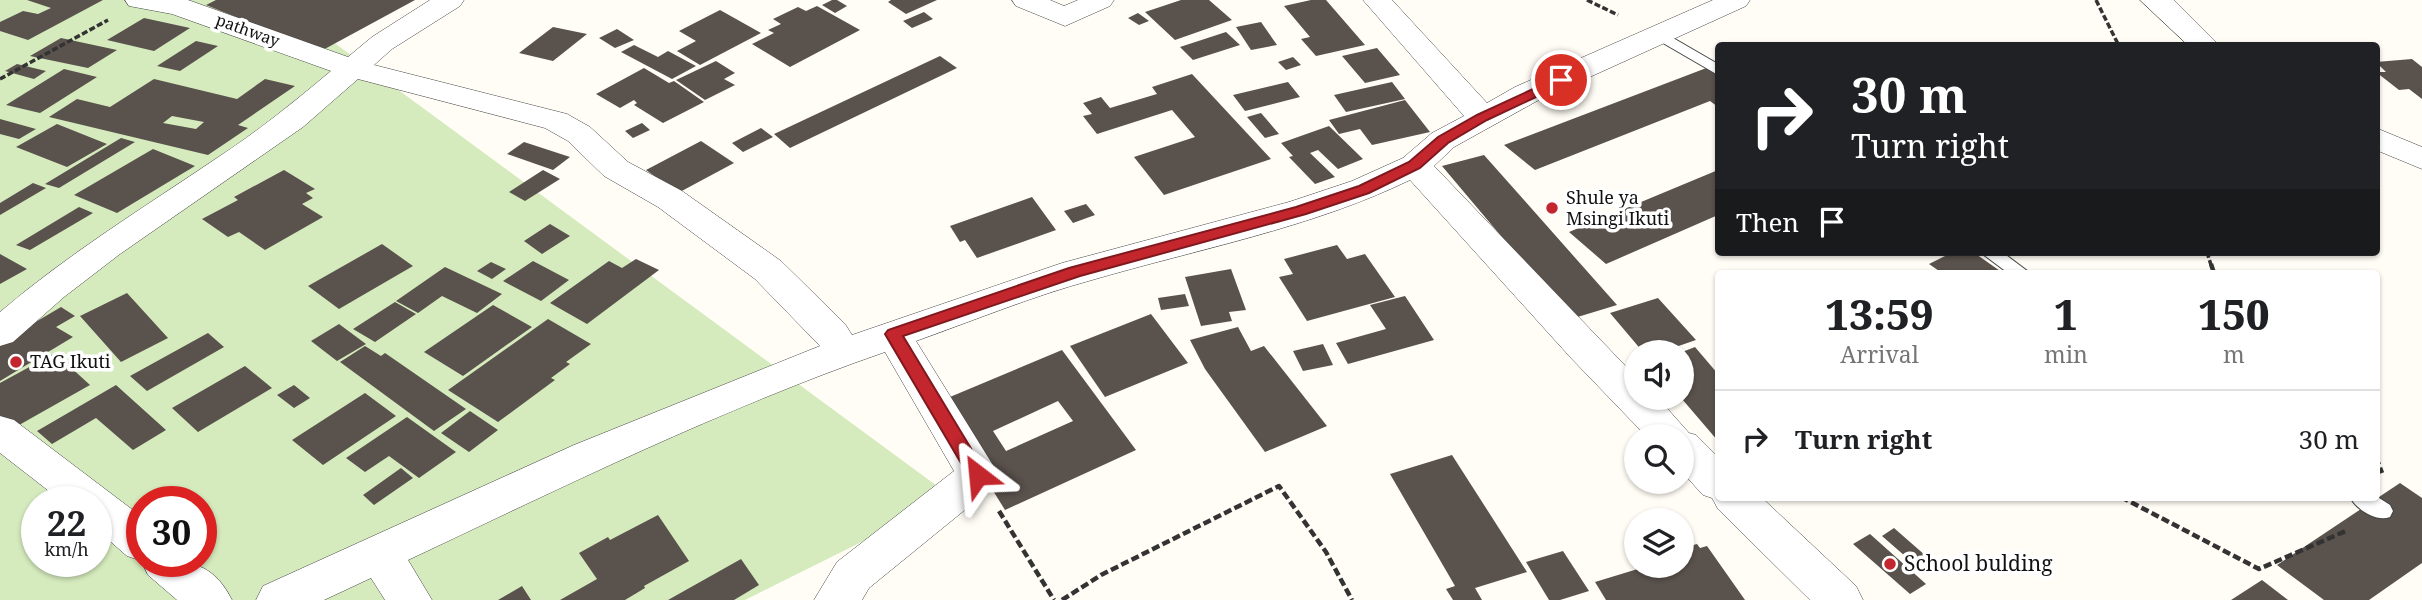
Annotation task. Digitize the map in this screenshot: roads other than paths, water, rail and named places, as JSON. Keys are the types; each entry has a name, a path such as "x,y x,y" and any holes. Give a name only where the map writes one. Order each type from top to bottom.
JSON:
{"street":[{"path":"0,333 51,288 108,246 272,135 355,69 382,43 450,0"},
{"path":"1026,0 1065,17 1100,0"},
{"path":"1377,0 1482,117"},
{"path":"279,600 589,456 843,352 1075,272 1364,190 1415,165 1443,140 1526,94 1661,36 1736,0"},
{"path":"2154,0 2178,15 2188,30 2202,42"},
{"name":"pathway","path":"141,1 178,6 355,69 545,118 579,134 616,169 670,199 768,270 832,333 843,352"},
{"path":"2380,140 2422,159"},
{"path":"1415,165 1584,348 1659,424"},
{"path":"837,600 853,575 978,475 893,334"},
{"path":"0,431 73,486"},
{"path":"1694,458 1715,480"},
{"path":"1737,501 1840,600"},
{"path":"112,517 126,529"},
{"path":"380,553 409,600"},
{"path":"182,577 209,600"}],"lane":[{"path":"1661,36 1715,67"},
{"path":"1995,256 2016,270"},
{"path":"2367,501 2382,511"}],"place":[{"name":"Shule ya Msingi Ikuti","path":"1552,208"},
{"name":"TAG Ikuti","path":"16,362"},
{"name":"School bulding","path":"1890,564"}]}
